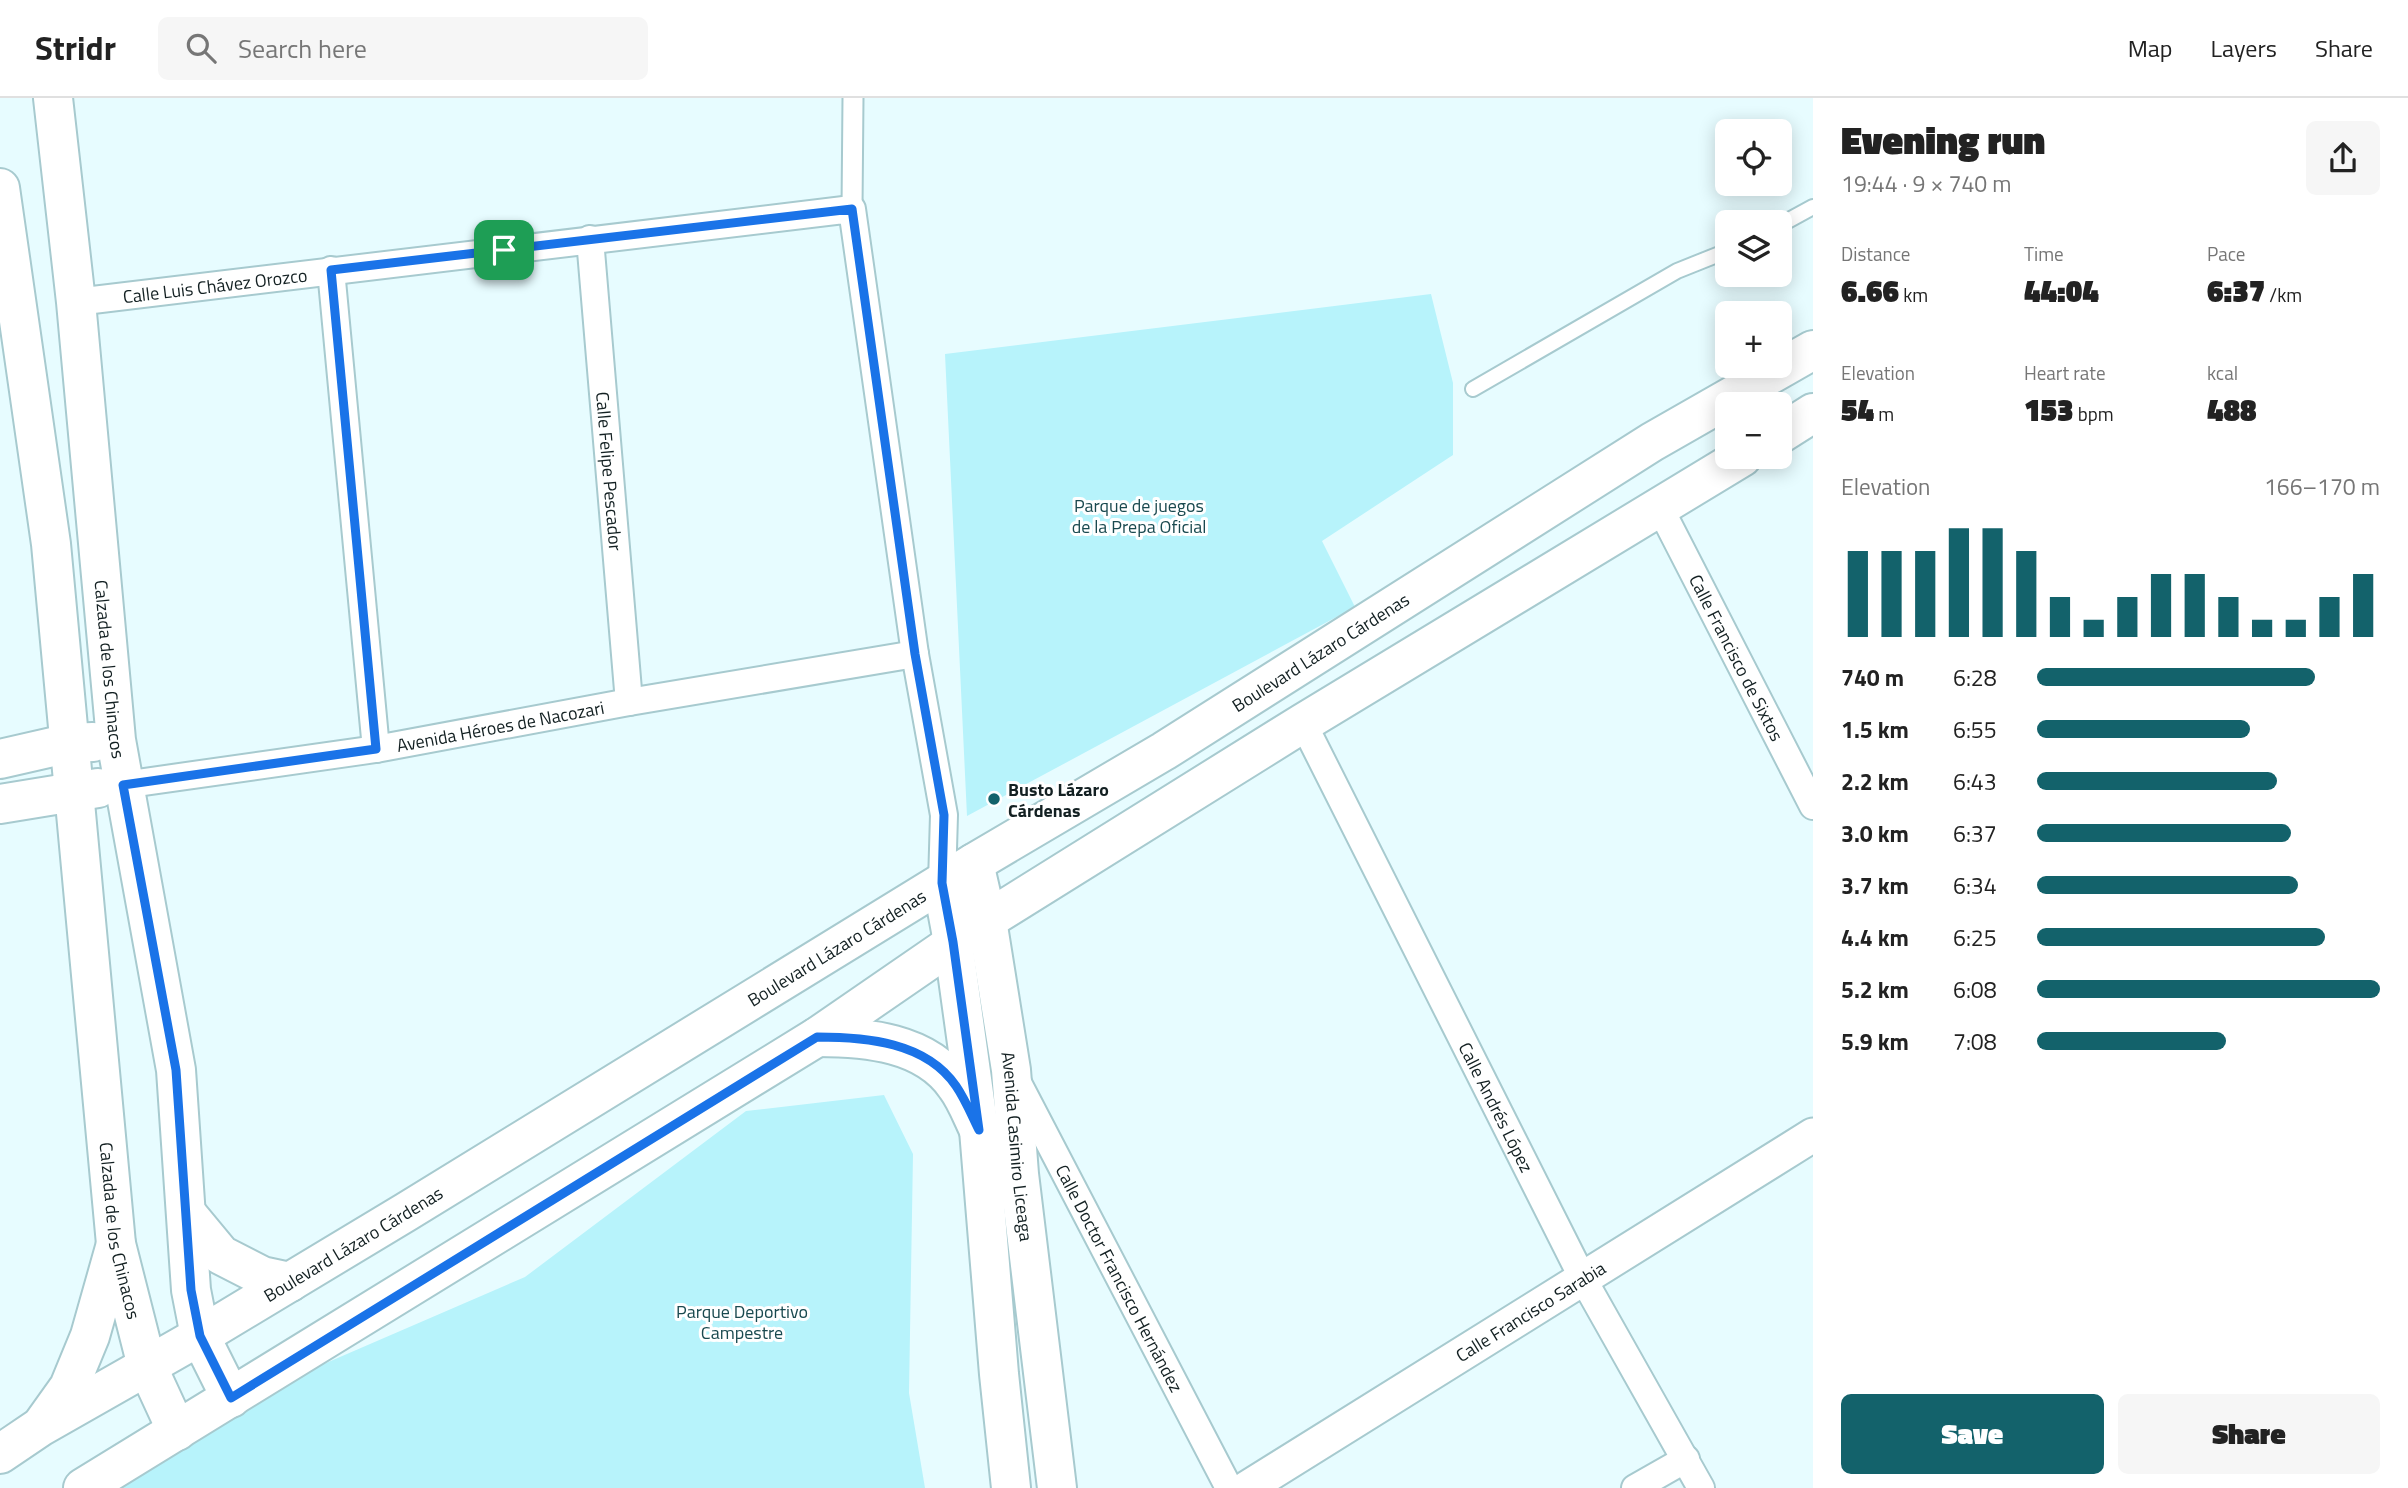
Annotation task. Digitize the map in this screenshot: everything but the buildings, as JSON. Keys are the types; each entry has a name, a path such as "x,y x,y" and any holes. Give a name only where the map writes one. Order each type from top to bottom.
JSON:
{"main road":[{"name":"Calzada de los Chinacos","path":"53,98 76,302 116,740 176,1070 191,1290 200,1336 231,1398"},
{"name":"Calzada de los Chinacos","path":"0,188 51,544 116,1244 147,1367 177,1431"},
{"name":"Boulevard Lázaro Cárdenas","path":"0,1454 40,1427 290,1282 958,873 1164,751 1652,442 1813,350"},
{"path":"1792,426 1813,413"},
{"path":"83,1488 817,1037 987,920 1303,723 1723,469"},
{"path":"0,759 70,743 116,740"},
{"name":"Avenida Héroes de Nacozari","path":"0,804 123,785"},
{"name":"Avenida Casimiro Liceaga","path":"958,873 987,920 1011,1070 1019,1174 1057,1488"},
{"name":"Avenida Casimiro Liceaga","path":"958,873 953,942 979,1130 1011,1488"},
{"path":"817,1037 850,1037 889,1043 929,1058 956,1085 979,1130"},
{"path":"187,1214 220,1255 262,1276 290,1282"},
{"path":"40,1427 69,1387 90,1336 116,1244"}],"street":[{"path":"852,209 853,98"},
{"name":"Calle Luis Chávez Orozco","path":"76,302 852,209"},
{"name":"Avenida Casimiro Liceaga","path":"852,209 915,654 944,815 958,873"},
{"name":"Calle Felipe Pescador","path":"590,239 629,702"},
{"path":"331,270 376,749"},
{"name":"Calle Francisco de Sixtos","path":"1660,508 1813,806"},
{"name":"Avenida Héroes de Nacozari","path":"123,785 376,749 629,702 915,654"},
{"name":"Calle Andrés López","path":"1303,723 1583,1278 1701,1488"},
{"name":"Avenida Casimiro Liceaga","path":"944,815 958,873"},
{"name":"Calle Doctor Francisco Hernández","path":"1011,1070 1229,1488"},
{"name":"Calle Francisco Sarabia","path":"1247,1488 1813,1135"},
{"path":"1635,1488 1686,1459"}],"lane":[{"path":"1792,218 1813,207"},
{"path":"1473,389 1677,271 1715,256"}],"green space":[{"name":"Parque de juegos de la Prepa Oficial","path":"1431,294 1453,383 1453,455 1322,541 1355,607 967,816 945,354"},
{"name":"Parque Deportivo Campestre","path":"884,1095 913,1154 909,1393 925,1488 108,1488 259,1392 525,1277 746,1111"}],"place":[{"name":"Busto Lázaro Cárdenas","path":"994,799"}],"route":[{"path":"852,209 915,654 944,815 942,883 953,942 979,1130 956,1085 929,1058 889,1043 850,1037 817,1037 231,1398 200,1336 191,1290 176,1070 123,785 376,749 331,270 504,250 852,209"}]}
